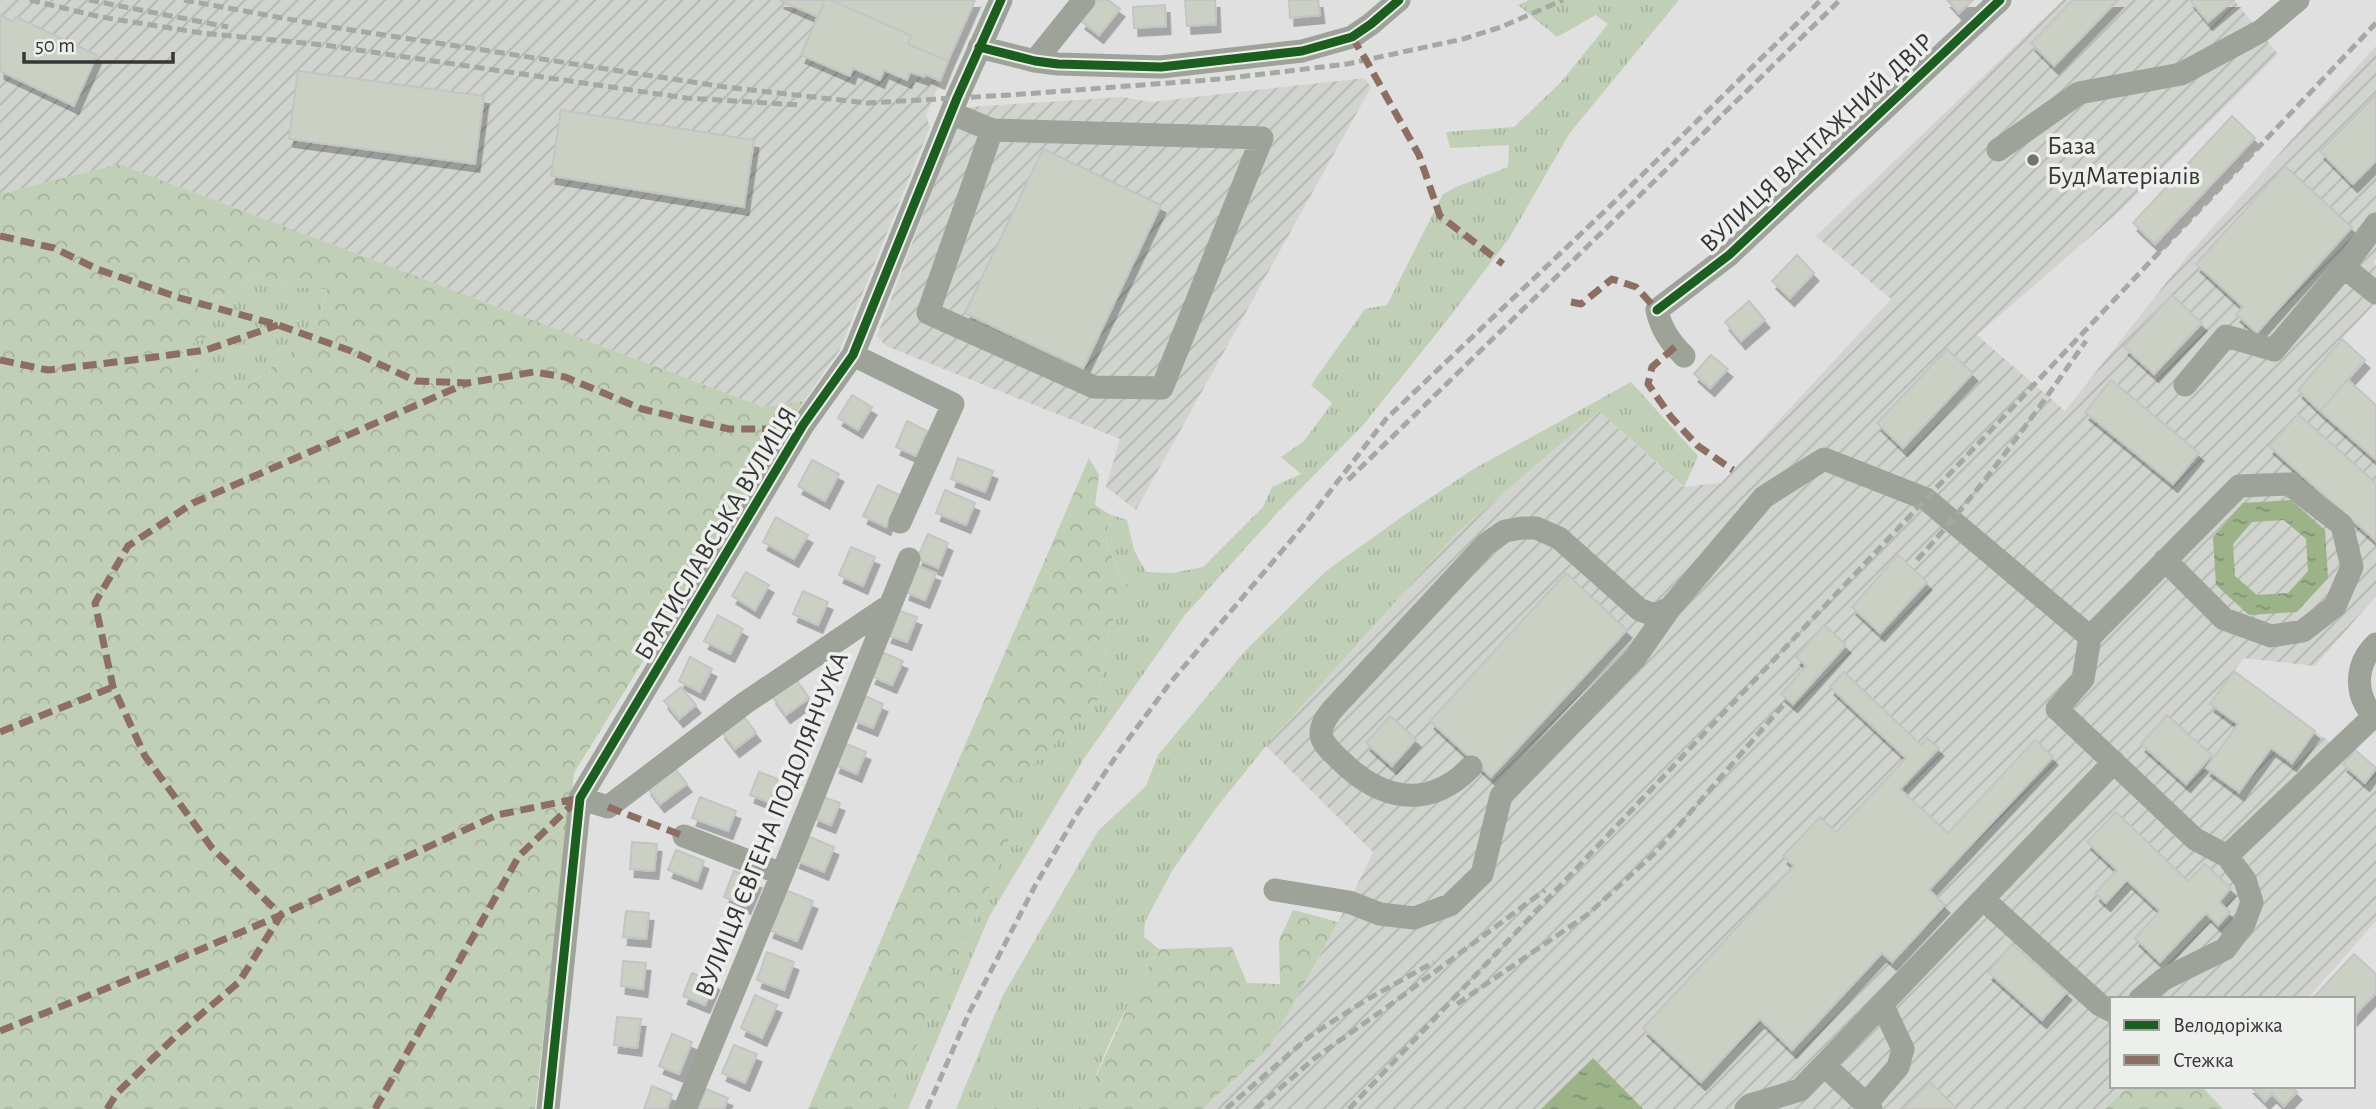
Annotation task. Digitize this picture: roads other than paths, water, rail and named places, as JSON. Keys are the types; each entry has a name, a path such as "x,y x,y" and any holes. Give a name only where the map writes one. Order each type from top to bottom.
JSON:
{"street":[{"name":"БРАТИСЛАВСЬКА ВУЛИЦЯ","path":"548,1109 580,798 803,425 853,355 952,110 1001,0"},
{"path":"1035,61 1084,0"},
{"path":"979,47 1035,61 1161,67 1303,51 1352,37 1399,0"},
{"name":"ВУЛИЦЯ ВАНТАЖНИЙ ДВІР","path":"1684,356 1671,342 1659,322 1657,310 1729,255 2000,0"},
{"path":"1998,150 2079,93 2181,74 2261,31 2298,0"},
{"path":"952,110 963,118 992,130 1262,138 1162,388 1094,387 928,313 992,130"},
{"path":"2185,385 2226,336 2274,350 2344,267 2376,224"},
{"path":"2344,267 2376,293"},
{"path":"853,355 953,404 900,522"},
{"path":"1275,890 1349,902 1380,914 1414,918 1450,905 1482,874 1501,796 1634,658 1670,608 1764,498 1824,459 1926,499 2090,636"},
{"path":"2142,997 2164,979 2225,949 2244,924 2252,902 2245,880 2227,856 2195,839 2057,709 2083,679 2090,636 2165,560 2239,486 2288,484 2342,525 2352,567 2335,606 2303,631 2271,636 2224,619 2165,560"},
{"path":"1471,767 1457,781 1437,792 1403,796 1373,786 1349,769 1321,737 1322,726 1332,709 1486,544 1505,531 1536,528 1559,538 1640,610 1655,615 1670,608"},
{"name":"ВУЛИЦЯ ЄВГЕНА ПОДОЛЯНЧУКА","path":"685,1109 909,559"},
{"path":"580,798 608,807 745,703 890,605"},
{"path":"2227,856 2375,716 2362,699 2359,679 2364,659 2376,644"},
{"path":"1746,1109 1750,1105 1800,1090 2114,762"},
{"path":"684,836 782,874"},
{"path":"1983,899 2100,1005 2110,1010"},
{"path":"1824,1065 1869,1107 1898,1067 1903,1049 1882,1004"}],"water":[{"path":"2291,500 2325,530 2328,578 2297,612 2249,615 2216,585 2213,537 2243,503","holes":["2284,520 2306,539 2308,571 2288,593 2257,595 2235,576 2233,544 2252,522"]},
{"path":"1593,1058 1643,1109 1541,1109"}],"railway":[{"path":"30,0 101,17 202,33 324,45 686,98 800,105"},
{"path":"89,0 228,27"},
{"path":"184,0 332,27 725,87 867,103 1221,79 1347,64 1463,39 1501,27 1563,0"},
{"path":"927,1109 969,1013 1036,884 1077,814 1170,683 1304,525 1386,419 1821,0"},
{"path":"1348,480 1840,0"},
{"path":"1349,1109 2376,23"},
{"path":"1917,560 2026,426 2086,341"},
{"path":"1457,1004 1587,915 1656,852 1785,703"},
{"path":"1256,1109 1315,1058 1545,890"},
{"path":"1226,1109 1310,1036 1366,1000 1434,962"}],"place":[{"name":"База БудМатеріалів","path":"2033,160"}]}
